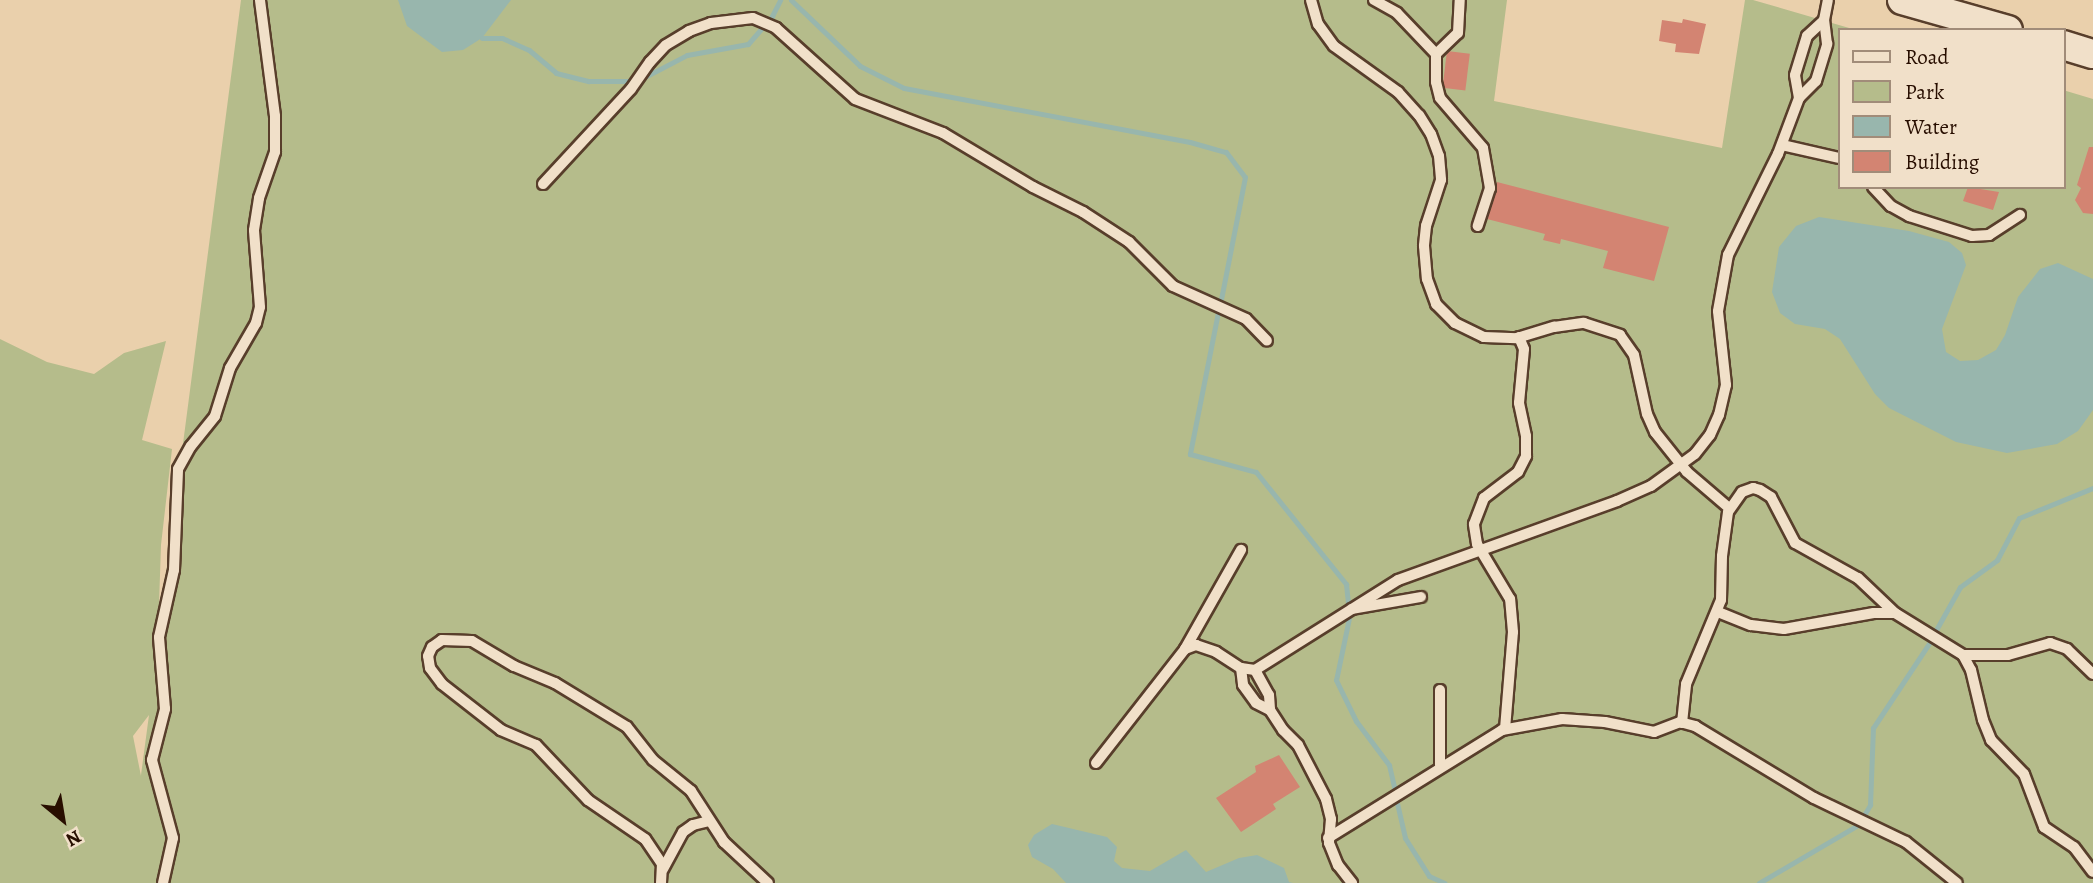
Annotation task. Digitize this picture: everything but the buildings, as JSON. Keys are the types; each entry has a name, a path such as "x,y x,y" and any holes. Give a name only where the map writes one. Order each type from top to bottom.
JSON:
{"main road":[{"path":"1902,0 2001,28"},
{"path":"2065,46 2093,54"}],"lane":[{"path":"163,883 173,838 152,760 165,709 159,637 174,569 178,469 191,446 215,416 230,368 256,323 260,307 254,230 259,198 275,152 275,116 260,0"},
{"path":"1311,0 1318,23 1334,46 1398,92 1419,115 1431,134 1439,156 1441,180 1426,226 1424,246 1427,279 1436,304 1455,323 1475,335 1519,337 1574,323 1592,324 1620,335 1634,355 1651,424 1682,466 1729,508"},
{"path":"1436,54 1458,33 1460,0"},
{"path":"1185,649 1196,645 1216,652 1241,668 1255,670 1398,580 1617,501 1651,486 1682,466 1710,435 1726,385 1718,311 1721,278 1728,255 1782,145 1800,98 1816,82 1827,44 1824,20 1828,0"},
{"path":"1379,1 1397,13 1436,54 1436,82 1440,97 1474,133 1483,148 1490,188 1478,226"},
{"path":"543,184 631,89 666,45 689,31 711,23 753,18 776,28 855,99 943,133 1033,187 1083,212 1129,242 1173,286 1246,319 1267,341"},
{"path":"1800,98 1795,75 1807,36 1824,20"},
{"path":"1782,145 1838,158"},
{"path":"1875,189 1891,206 1909,216 1972,236 1989,235 2020,215"},
{"path":"1505,729 1513,632 1510,599 1480,550 1474,524 1479,506 1492,491 1518,472 1526,456 1526,436 1519,403 1524,349 1519,337"},
{"path":"1682,723 1686,684 1718,612 1722,591 1725,522 1729,508 1735,499 1748,489 1766,493 1795,543 1858,578 1895,613 1963,655 1971,670 1984,726 1991,740 2024,774 2044,827 2074,847 2093,872"},
{"path":"1096,763 1185,649 1241,550"},
{"path":"1348,610 1421,597"},
{"path":"1718,612 1751,625 1776,628 1817,625 1874,612 1895,613"},
{"path":"663,869 655,851 645,839 587,800 541,749 501,730 442,684 430,668 428,656 432,647 442,640 472,641 507,662 555,683 627,727 653,760 691,792 730,849 768,883"},
{"path":"1963,655 2008,655 2050,643 2067,649 2093,674"},
{"path":"1241,668 1243,685 1256,703 1270,710"},
{"path":"1255,670 1269,695 1270,710 1283,730 1298,745 1326,799 1331,819 1328,838 1338,865 1352,883"},
{"path":"1440,690 1440,765"},
{"path":"1328,838 1440,765 1505,729 1562,719 1598,721 1654,732 1682,723 1695,726 1814,799 1906,842 1957,883"},
{"path":"661,883 663,869 683,832 693,825 709,821"}],"green space":[{"path":"241,0 1507,0 1494,101 1722,148 1745,0 1753,0 1849,28 1838,28 1838,189 2065,189 2065,91 2093,99 2093,883 0,883 0,339 47,362 94,374 124,353 166,341 142,440 172,449 161,545 158,635","holes":["149,715 141,776 133,736"]}],"water":[{"path":"398,0 511,0 482,38 463,50 442,52 407,26"},
{"path":"1819,217 1909,231 1949,242 1962,253 1966,265 1942,329 1946,352 1960,361 1978,360 1996,350 2005,335 2018,297 2040,269 2058,263 2093,279 2093,410 2078,431 2057,444 2007,453 1956,442 1889,408 1875,394 1840,339 1825,329 1795,324 1780,313 1772,292 1779,247 1796,226"},
{"path":"1052,824 1107,837 1117,847 1114,861 1122,868 1150,871 1186,850 1206,872 1239,858 1257,855 1284,868 1289,882 1293,883 1066,883 1053,869 1032,857 1028,845 1034,835"}],"waterway":[{"path":"482,38 502,38 529,50 556,73 589,81 637,81 687,55 748,44 772,16 780,0"},
{"path":"791,0 860,66 904,88 1190,142 1226,152 1245,177 1221,299"},
{"path":"1218,312 1190,454 1256,472 1346,584 1348,603"},
{"path":"1936,630 1960,587 1997,560 2019,518 2093,488"},
{"path":"1349,618 1336,680 1356,721 1389,765 1395,791"},
{"path":"1864,815 1870,805 1873,728 1930,642"},
{"path":"1397,803 1405,838 1429,876 1445,883"},
{"path":"1759,883 1858,825"}]}
